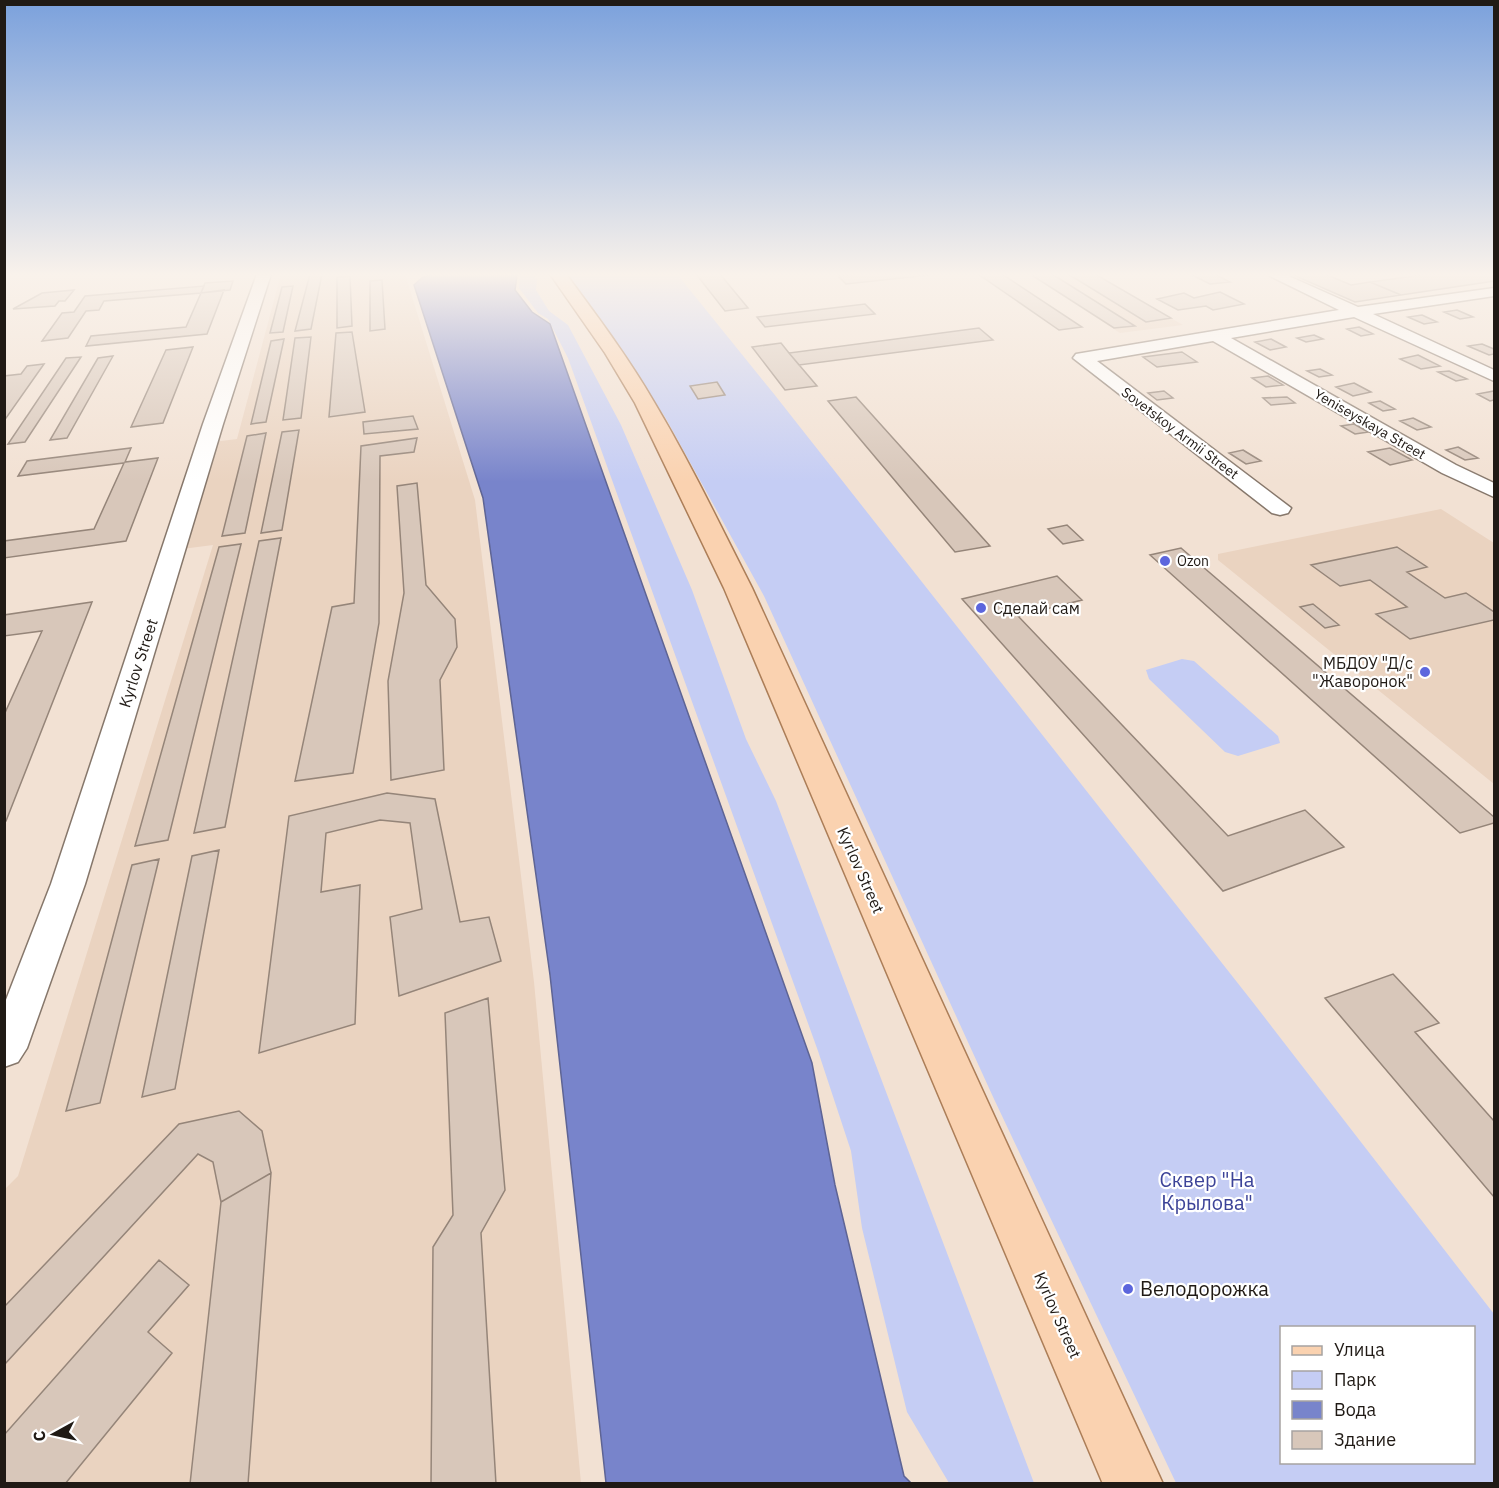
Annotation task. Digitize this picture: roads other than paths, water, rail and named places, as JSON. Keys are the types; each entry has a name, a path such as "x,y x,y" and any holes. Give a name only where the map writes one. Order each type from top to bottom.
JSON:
{"main road":[{"name":"Kyrlov Street","path":"607,343 644,402 738,588 1133,1484"}],"street":[{"name":"Kyrlov Street","path":"4,1048 13,1035 68,884 240,343"},
{"name":"Sovetskoy Armii Street","path":"1171,343 1082,358 1280,508"},
{"name":"Yeniseyskaya Street","path":"1229,343 1449,469 1494,491"},
{"path":"1425,343 1494,376"}],"water":[{"path":"433,343 557,343 812,1063 835,1185 904,1476 911,1483 606,1483 550,975 483,498"}],"place":[{"name":"Ozon","path":"1165,561"},
{"name":"Сделай сам","path":"981,608"},
{"name":"МБДОУ \"Д/с \"Жаворонок\"","path":"1425,672"},
{"name":"Велодорожка","path":"1128,1289"}],"park label":[{"name":"Сквер \"На Крылова\"","path":"1207,1192"}]}
